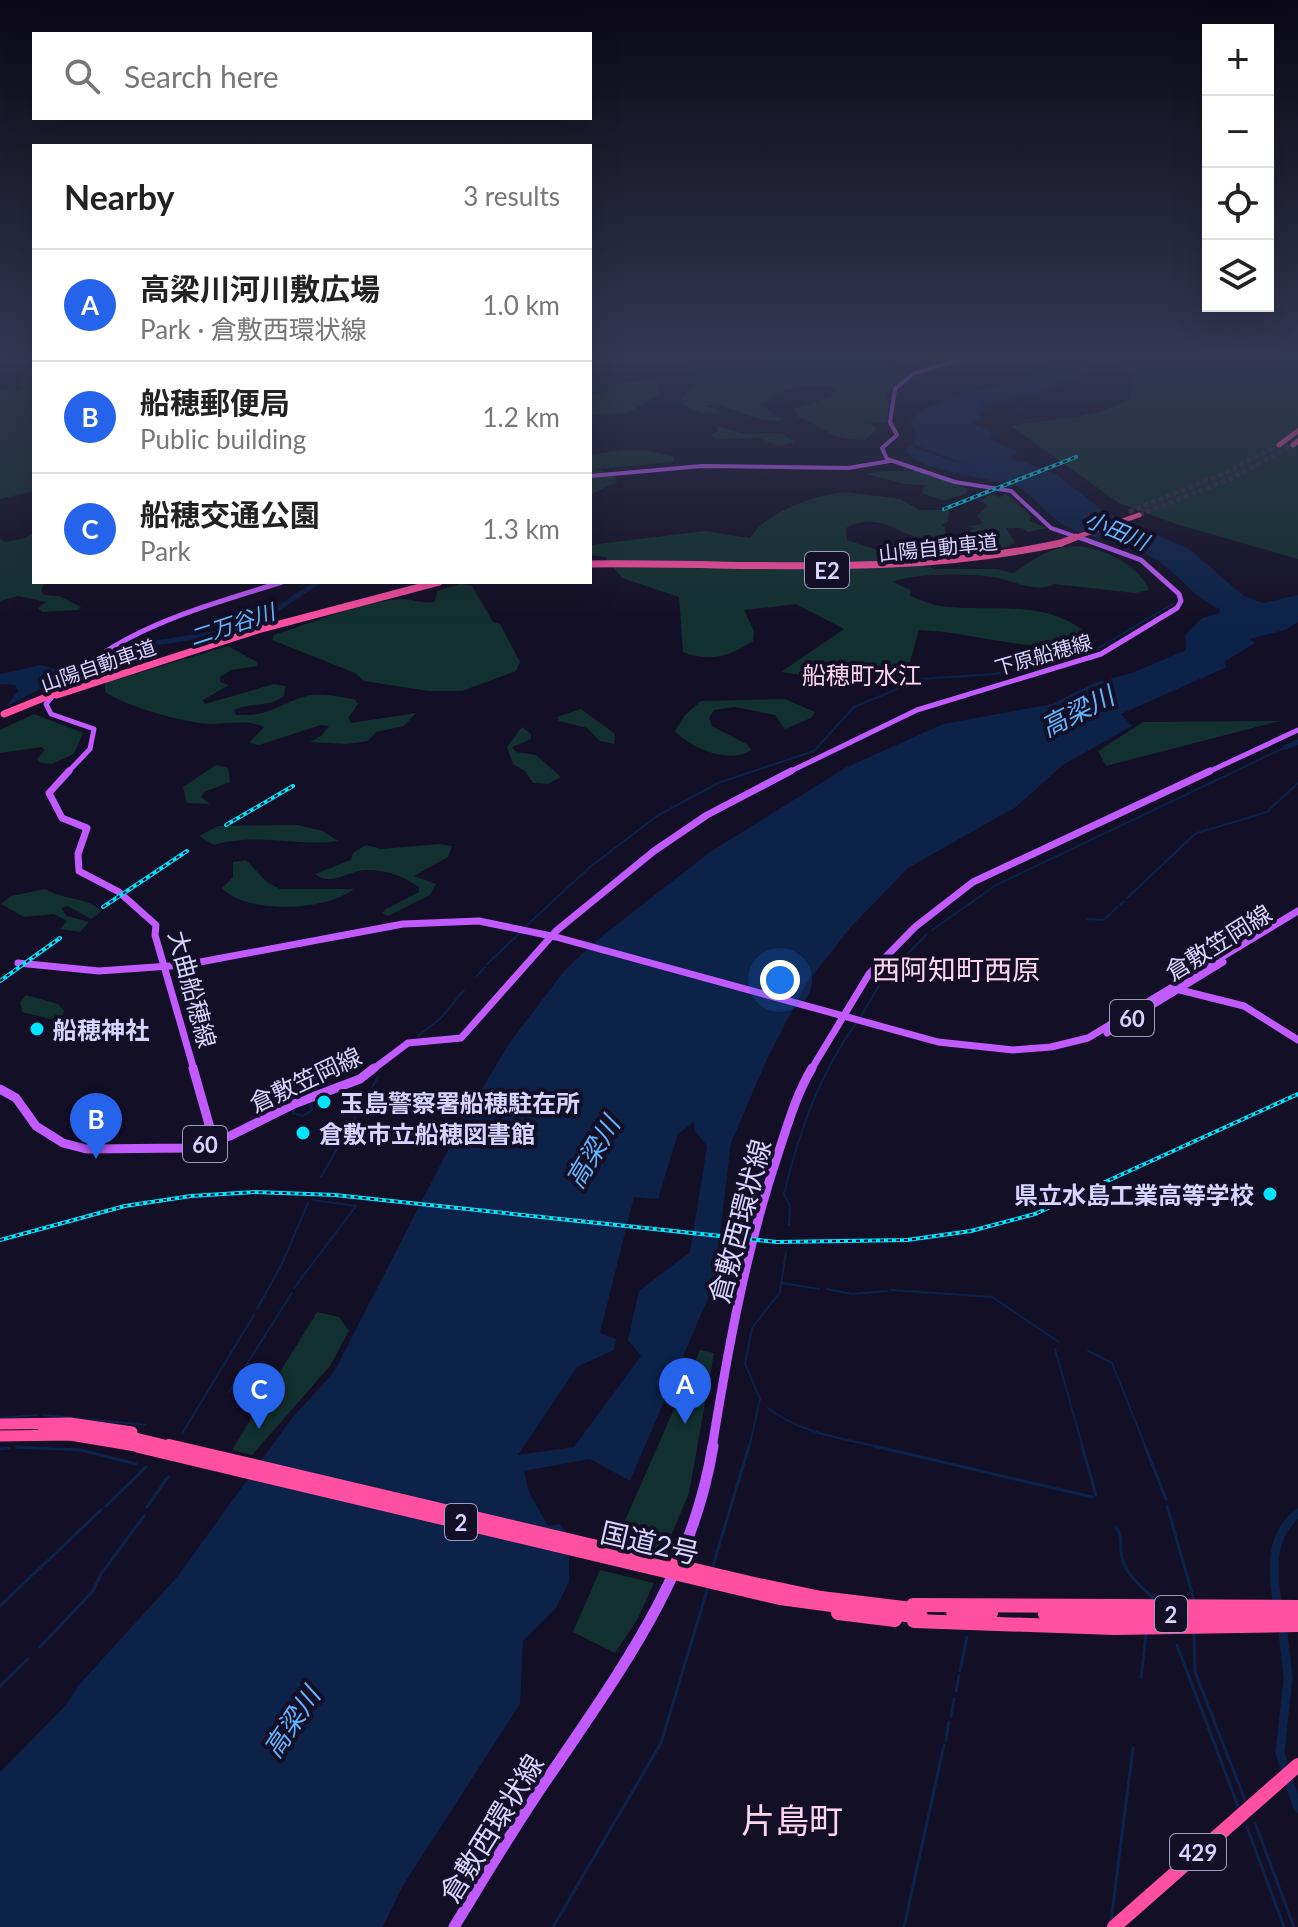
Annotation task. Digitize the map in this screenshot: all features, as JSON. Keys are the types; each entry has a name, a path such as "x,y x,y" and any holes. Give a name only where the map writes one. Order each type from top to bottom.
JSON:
{"highway":[{"name":"山陽自動車道","path":"592,563 899,567 985,558 1052,542 1129,512"},
{"name":"山陽自動車道","path":"592,563 900,569 975,562 1061,543 1139,515"},
{"name":"山陽自動車道","path":"1,716 59,693 245,631 421,584"},
{"name":"山陽自動車道","path":"1,716 59,693 247,633 431,584"},
{"path":"0,1433 86,1425 135,1433 296,1480"},
{"path":"0,1433 79,1441 296,1480"},
{"name":"国道2号","path":"0,1433 53,1434 108,1440 821,1598 920,1614"},
{"name":"国道2号","path":"296,1480 816,1609 920,1614"},
{"path":"920,1614 1298,1607"},
{"name":"2","path":"1045,1617 1298,1613"},
{"path":"920,1614 1114,1628 1298,1622"},
{"name":"2","path":"920,1614 1298,1622"},
{"name":"429","path":"1114,1927 1290,1772"}],"main road":[{"path":"592,476 702,466 848,468 890,461 882,450 887,445"},
{"name":"下原船穂線","path":"551,936 645,858 743,794 917,710 1101,654 1161,619 1181,603 1176,590 1144,562 1056,531 1036,518 1011,491 955,482 930,471 890,461"},
{"name":"大曲船穂線","path":"214,1142 164,968 156,925 119,892 77,867 87,828 62,818 49,790 86,755 95,732 85,723 51,714 46,704 70,676 148,627 276,584"},
{"name":"倉敷西環状線","path":"454,1927 517,1823 645,1634 664,1598 690,1536 707,1481 722,1383 758,1216 800,1088 888,952 942,904 973,882 1298,730"},
{"name":"倉敷笠岡線","path":"18,963 99,971 164,968 424,921 457,919 494,922 946,1046 1010,1054 1079,1046 1099,1038 1298,914"},
{"name":"倉敷笠岡線","path":"0,1089 16,1098 44,1132 79,1148 189,1148 214,1142 294,1104 360,1079 408,1043 447,1042 461,1038 551,936"},
{"path":"1175,989 1251,1009 1298,1040"}],"green space":[{"path":"0,445 32,445 32,491 0,499"},
{"path":"1038,445 1298,445 1298,559 1176,524 1119,503"},
{"path":"645,450 675,457 673,462 597,469 615,476 617,482 592,494 592,455"},
{"path":"926,471 968,489 967,493 944,501 922,493 925,485 904,484 867,474"},
{"path":"846,492 900,499 920,510 949,510 948,521 941,525 945,527 945,535 931,538 919,538 874,522 846,528 847,540 935,569 996,569 1013,573 1050,551 1076,546 1101,551 1125,563 1149,590 1135,593 1054,584 1040,588 970,575 902,579 893,582 910,590 910,596 939,606 1033,610 1050,614 1084,631 1082,642 1021,644 919,630 910,662 862,677 830,678 781,672 844,629 796,604 744,610 754,631 753,641 720,656 693,655 683,652 679,597 622,578 605,557 592,555 592,545 705,531 750,538 779,513 821,496"},
{"path":"990,494 1000,497 1006,494 1031,516 1029,521 1047,528 1028,532 1022,528 1006,528 1015,543 997,550 961,556 958,549 966,538 983,535 969,532 974,528 967,527 983,523 977,516 988,505 980,502"},
{"path":"32,534 32,584 44,584 41,590 44,595 59,596 81,607 78,610 42,612 38,608 46,602 18,596 0,601 0,538 4,542 26,538"},
{"path":"461,584 472,586 493,622 500,624 520,662 516,671 462,691 428,691 364,681 355,673 272,640 274,635 367,605 398,599 435,602 437,591"},
{"path":"228,646 257,662 258,666 231,670 220,677 220,682 229,685 203,700 205,704 274,684 285,686 284,696 273,702 234,710 236,715 264,712 315,694 354,699 358,704 348,718 351,723 416,713 404,726 376,732 368,741 347,744 310,742 321,736 329,726 321,725 259,745 249,743 264,727 174,718 142,709 105,692 105,683"},
{"path":"785,699 815,712 811,718 785,729 775,715 735,707 714,710 709,718 712,726 748,745 751,750 743,754 733,756 711,752 690,743 675,731 685,715 701,701"},
{"path":"581,709 615,734 614,744 600,741 587,728 559,721 557,717"},
{"path":"34,714 83,733 74,754 52,764 41,763 37,759 45,750 42,747 0,753 0,730"},
{"path":"1280,721 1106,766 1098,751 1143,722"},
{"path":"522,727 531,734 531,739 512,747 516,752 536,755 561,777 548,784 533,783 525,771 513,764 507,747"},
{"path":"216,765 228,768 230,782 204,792 201,797 210,804 187,803 183,787"},
{"path":"297,825 323,831 338,841 246,840 214,845 199,836 218,826"},
{"path":"440,844 452,846 448,857 414,876 436,884 430,895 388,916 382,913 419,892 419,887 380,871 359,871 333,879 315,874 351,860 353,853 366,845 381,849"},
{"path":"246,860 267,882 280,889 354,889 325,902 307,905 287,907 249,903 233,897 222,888 233,877 233,862"},
{"path":"45,889 89,903 102,911 91,919 68,906 61,908 67,916 89,922 80,932 60,929 67,921 54,914 24,917 1,904 11,896"},
{"path":"26,995 58,1004 64,1011 62,1018 50,1019 22,1012 20,1002"},
{"path":"317,1312 339,1317 349,1331 330,1366 252,1455 232,1450"},
{"path":"700,1350 714,1353 689,1493 665,1550 616,1541"},
{"path":"600,1570 654,1583 637,1620 615,1653 573,1632"}],"water":[{"path":"916,445 1003,445 1018,452 1011,457 1012,460 1030,462 1028,464 1056,474 1106,513 1189,549 1244,596 1264,603 1298,595 1298,622 1285,630 1250,639 1255,643 1224,662 1227,667 1121,714 1132,726 1063,765 1016,807 908,868 851,927 806,984 767,1059 731,1143 714,1284 630,1481 590,1459 524,1471 529,1492 548,1526 560,1524 569,1535 569,1582 556,1608 523,1641 520,1704 402,1887 383,1927 0,1927 0,1772 66,1705 78,1686 177,1577 292,1418 334,1372 466,1115 510,1042 565,970 597,940 710,852 845,768 943,724 1052,704 1094,683 1132,673 1186,650 1185,635 1202,618 1219,613 1220,609 1200,597 1152,557 1066,526 1013,485 938,468 912,457 906,450 910,446 976,469","holes":["694,1122 695,1131 707,1146 690,1252 639,1291 628,1340 641,1356 574,1447 518,1455 577,1367 614,1350 616,1339 600,1333 634,1197 658,1199 678,1134"]},
{"path":"41,665 57,670 53,682 6,707 18,691 15,685 0,684 0,674"}],"waterway":[{"name":"二万谷川","path":"137,646 224,632 257,622 315,584"},
{"path":"525,927 590,867 657,816 718,783 814,751 854,707 921,679 995,674 1045,658 1090,653 1174,603"},
{"path":"1286,747 1298,742"},
{"path":"932,930 996,885 1286,747"},
{"path":"1197,833 1267,812 1298,783"},
{"path":"1127,898 1195,834"},
{"path":"1120,905 1124,901"},
{"path":"1087,919 1104,920 1117,907"},
{"path":"487,964 521,932"},
{"path":"861,1016 883,979 927,934"},
{"path":"477,976 485,967"},
{"path":"418,1036 441,1018 464,990"},
{"path":"789,1225 790,1206 784,1194 796,1148 821,1083 857,1022"},
{"path":"321,1177 378,1077"},
{"path":"295,1108 293,1113 303,1116 312,1110 309,1103"},
{"path":"294,1288 356,1206 313,1200"},
{"path":"257,1309 282,1264 308,1203"},
{"path":"749,1448 760,1399 745,1364 752,1328 780,1292 786,1252"},
{"path":"782,1283 819,1289"},
{"path":"827,1289 852,1294 887,1291"},
{"path":"891,1290 992,1297 1059,1342"},
{"path":"229,1392 292,1293"},
{"path":"183,1432 254,1315"},
{"path":"1055,1349 1083,1448"},
{"path":"1088,1351 1112,1363 1146,1448"},
{"path":"768,1408 795,1424 874,1446"},
{"path":"0,1418 37,1415"},
{"path":"44,1415 146,1425"},
{"path":"712,1569 749,1446"},
{"path":"874,1446 883,1448"},
{"path":"874,1446 1092,1497"},
{"path":"1082,1446 1096,1495"},
{"path":"1145,1446 1166,1499"},
{"path":"37,1448 16,1447 81,1450 136,1464"},
{"path":"0,1449 9,1448"},
{"path":"106,1506 146,1467"},
{"path":"147,1507 168,1477"},
{"path":"1167,1506 1194,1600"},
{"path":"0,1606 101,1510"},
{"path":"1277,1601 1275,1553 1282,1532 1298,1513"},
{"path":"40,1647 93,1591 101,1574 144,1516"},
{"path":"1116,1527 1127,1570 1154,1599"},
{"path":"553,1927 661,1743 708,1587"},
{"path":"1283,1632 1288,1678 1280,1753 1298,1808"},
{"path":"1194,1634 1195,1672 1245,1800"},
{"path":"1141,1678 1146,1635"},
{"path":"960,1671 967,1637"},
{"path":"1177,1645 1238,1806"},
{"path":"0,1686 28,1659"},
{"path":"956,1691 959,1676"},
{"path":"951,1716 954,1699"},
{"path":"946,1740 949,1722"},
{"path":"904,1927 944,1745"},
{"path":"1111,1921 1133,1748"},
{"path":"1255,1823 1294,1927"},
{"path":"1247,1827 1284,1927"}],"tunnel":[{"path":"1129,512 1223,474 1279,445"},
{"path":"1139,515 1232,478 1293,445"}],"railway":[{"path":"944,509 1076,457"},
{"path":"226,825 293,786"},
{"path":"103,907 187,851"},
{"path":"0,981 60,938"},
{"path":"0,1240 125,1206 191,1196 255,1192 335,1195 777,1242 907,1240 971,1231 1035,1214 1298,1094"}],"place":[{"name":"船穂神社","path":"37,1029"},
{"name":"玉島警察署船穂駐在所","path":"324,1102"},
{"name":"倉敷市立船穂図書館","path":"303,1133"},
{"name":"船穂郵便局","path":"96,1159"},
{"name":"県立水島工業高等学校","path":"1270,1194"},
{"name":"高梁川河川敷広場","path":"685,1424"},
{"name":"船穂交通公園","path":"259,1429"}],"district":[{"name":"船穂町水江","path":"862,674"},
{"name":"西阿知町西原","path":"956,969"},
{"name":"片島町","path":"792,1819"}],"water label":[{"name":"小田川","path":"1117,530"},
{"name":"高梁川","path":"1077,711"},
{"name":"高梁川","path":"592,1152"},
{"name":"高梁川","path":"291,1722"}]}
